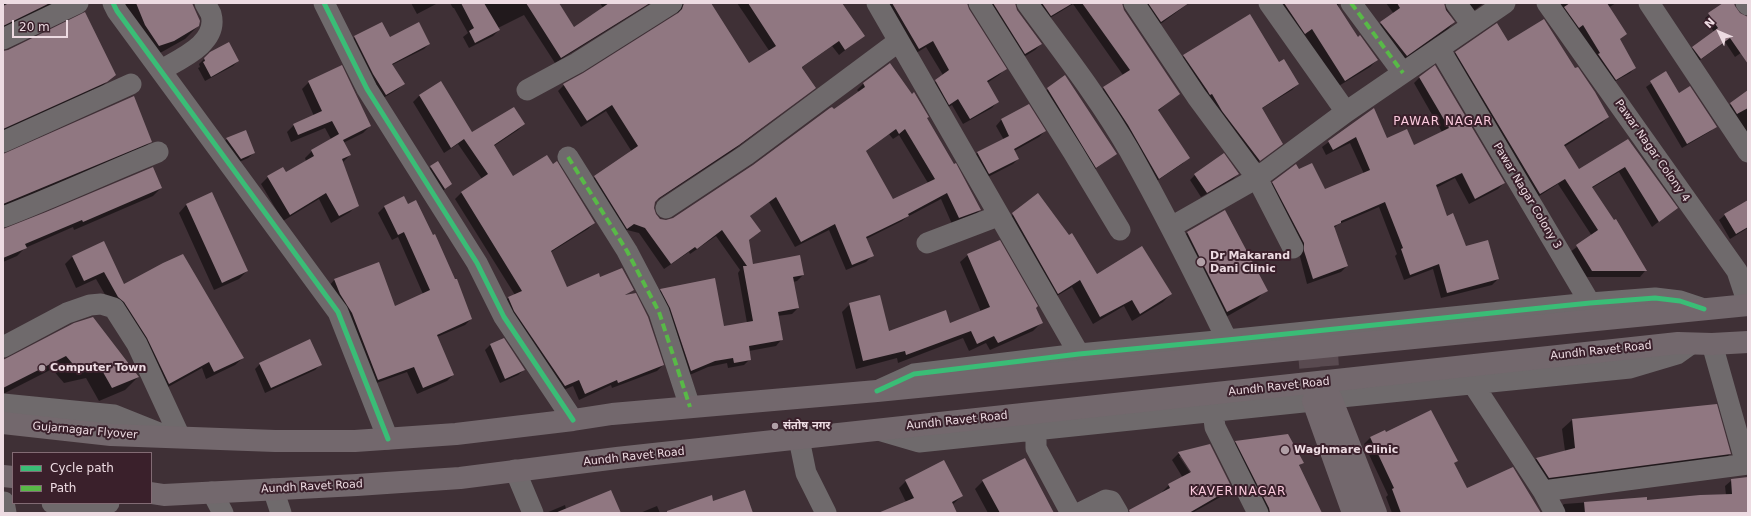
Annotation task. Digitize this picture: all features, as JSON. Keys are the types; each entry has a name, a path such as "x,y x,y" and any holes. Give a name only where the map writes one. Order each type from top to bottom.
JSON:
{"main road":[{"path":"174,436 275,441 356,441 456,434 612,414 877,391 1748,304"},
{"name":"Aundh Ravet Road","path":"156,495 357,485 460,478 515,470 1670,344 1748,342"},
{"path":"1321,396 1339,446 1353,513"},
{"name":"Gujarnagar Flyover","path":"3,423 111,434 174,436"},
{"path":"1339,446 1376,513"}],"street":[{"path":"3,39 78,3"},
{"path":"113,3 117,12 338,312 388,439"},
{"path":"161,70 195,50 204,42 210,30 211,15 205,3"},
{"path":"324,3 367,89 477,263 504,317 573,420"},
{"path":"527,90 578,63 672,3"},
{"path":"876,3 1079,354"},
{"path":"978,3 1073,152 1120,230"},
{"path":"1027,3 1086,83 1128,149 1171,227 1228,340"},
{"path":"1134,3 1197,97 1257,178 1293,248"},
{"path":"1269,3 1346,112"},
{"path":"1351,3 1403,73"},
{"path":"1456,3 1472,25"},
{"path":"1171,227 1257,178 1346,112 1505,3"},
{"name":"Pawar Nagar Colony 4","path":"1547,3 1736,270 1748,304"},
{"path":"1649,3 1748,152"},
{"path":"666,208 746,155 898,41"},
{"name":"Pawar Nagar Colony 3","path":"1439,48 1590,303"},
{"path":"3,142 130,84"},
{"path":"3,217 57,196 90,180 158,152"},
{"path":"568,157 627,251 659,312 690,407"},
{"path":"928,243 998,216"},
{"path":"877,391 914,374 1079,354 1228,340 1316,339 1590,303 1655,298 1680,301 1704,309"},
{"path":"3,347 66,313 96,304 102,304 114,308 136,344 174,436"},
{"path":"877,430 919,442 1036,430 1213,411 1321,396 1473,384 1630,368 1677,354 1702,344 1747,464 1543,491"},
{"path":"1473,384 1543,491 1555,513"},
{"path":"3,404 114,415 174,436"},
{"path":"1213,411 1215,427 1258,513"},
{"path":"1036,430 1036,448 1071,513"},
{"path":"799,439 806,473 826,513"},
{"path":"515,470 533,513"},
{"path":"273,489 281,513"},
{"path":"212,492 223,513"},
{"path":"1080,513 1106,500 1111,501 1118,513"}],"building":[{"path":"9,3 50,3 3,26 3,6"},
{"path":"136,3 192,3 200,21 199,26 174,41 159,46 145,25"},
{"path":"461,3 484,3 500,30 475,43 469,31 474,28"},
{"path":"526,3 559,3 574,27 609,3 650,3 561,58"},
{"path":"684,3 711,3 749,63 776,46 748,3 842,3 865,36 845,50 839,41 802,67 816,88 739,145 659,198 655,202 654,208 660,219 666,220 673,218 753,165 830,108 832,107 834,109 865,87 863,83 890,63 912,94 914,92 929,117 927,118 954,164 956,163 981,210 959,218 947,193 908,214 909,216 866,237 874,256 852,265 835,224 801,242 776,197 750,216 761,231 749,240 753,264 800,255 804,275 793,277 799,308 778,312 783,340 749,346 751,360 734,363 733,358 715,361 691,371 670,308 660,289 715,278 724,326 753,321 743,266 747,266 722,230 697,249 695,247 671,264 645,228 634,224 627,229 594,176 638,146 612,105 587,121 563,84 583,73 682,9","holes":["896,129 899,134 905,129 935,179 893,199 866,151"]},
{"path":"892,3 967,3 969,9 1007,69 987,81 999,102 970,119 958,99 949,105 935,80 949,70 933,41 919,49"},
{"path":"993,3 1015,3 1017,10 1042,44 1025,54"},
{"path":"1042,3 1073,3 1051,16"},
{"path":"1082,3 1122,3 1124,10 1180,94 1158,110 1190,158 1159,179 1128,125 1103,87 1130,70"},
{"path":"1148,3 1189,3 1161,22"},
{"path":"1284,3 1336,3 1358,37 1360,35 1378,60 1345,81 1312,29 1305,34"},
{"path":"1397,3 1444,3 1446,10 1455,22 1407,56 1380,22 1400,8"},
{"path":"1570,3 1607,3 1627,34 1620,39 1636,68 1616,80 1598,54 1600,53 1583,25 1579,28 1564,7"},
{"path":"1723,3 1734,3 1740,13 1748,17 1748,64 1730,38 1701,59 1692,47 1718,28 1708,13"},
{"path":"85,12 116,75 107,82 3,129 3,51 8,50"},
{"path":"1250,14 1279,62 1284,59 1299,84 1262,108 1283,144 1260,161 1222,111 1212,94 1210,95 1183,55"},
{"path":"1544,19 1575,68 1578,67 1595,92 1609,117 1564,145 1579,169 1628,139 1678,208 1659,222 1625,167 1592,187 1614,220 1616,219 1647,271 1592,271 1576,245 1598,230 1565,179 1540,194 1455,52 1497,23 1508,41"},
{"path":"382,22 390,37 419,22 430,44 392,64 405,84 386,95 373,74 354,36"},
{"path":"229,42 239,61 211,77 203,62 205,61 204,58 210,52"},
{"path":"342,65 371,126 343,140 351,155 342,159 359,206 339,216 326,193 290,215 267,176 283,167 286,172 314,156 311,150 339,134 332,121 298,135 293,124 322,111 308,81"},
{"path":"1435,65 1505,183 1475,199 1462,173 1436,185 1447,216 1453,213 1466,246 1488,240 1499,279 1447,293 1439,264 1410,275 1401,249 1403,248 1385,202 1341,221 1341,223 1334,226 1348,266 1313,279 1304,251 1304,243 1272,182 1296,164 1299,169 1312,163 1325,189 1370,170 1356,137 1333,150 1328,141 1374,108 1387,138 1407,129 1414,145 1449,128 1419,77"},
{"path":"1666,71 1679,93 1690,86 1717,127 1687,144 1650,81"},
{"path":"1065,75 1117,154 1096,168 1047,88"},
{"path":"441,81 472,132 514,107 525,124 494,145 513,176 547,155 553,164 557,161 595,223 551,251 567,287 599,273 600,277 622,268 634,290 625,295 636,293 648,317 664,365 618,383 617,380 585,394 579,380 565,386 514,311 508,297 522,291 461,192 488,174 464,139 451,148 419,95"},
{"path":"1748,90 1748,108 1737,114 1730,103"},
{"path":"134,96 152,142 3,204 3,154"},
{"path":"1029,104 1046,131 1014,149 1019,159 989,174 977,152 1009,136 1001,119"},
{"path":"246,130 255,153 241,159 226,138"},
{"path":"1224,153 1239,174 1207,193 1194,174"},
{"path":"438,161 452,184 445,189 430,166"},
{"path":"153,167 162,188 83,222 82,220 25,244 27,248 3,258 3,229"},
{"path":"212,192 248,271 222,283 186,204"},
{"path":"1038,193 1069,235 1072,233 1097,274 1142,246 1172,294 1140,314 1132,300 1100,317 1080,280 1058,294 1012,213"},
{"path":"404,196 408,204 416,200 433,235 435,234 455,279 457,279 472,319 437,335 454,375 423,388 414,367 378,380 352,313 340,294 334,279 379,262 395,306 430,290 404,232 398,235 384,206"},
{"path":"1748,200 1748,227 1736,234 1724,214"},
{"path":"1225,210 1268,291 1227,312 1187,232"},
{"path":"1000,240 1038,306 1036,308 1043,323 998,343 994,336 977,344 971,331 906,355 905,351 863,361 849,303 880,295 889,331 946,310 950,323 990,307 967,254"},
{"path":"104,241 124,284 183,254 244,358 214,372 209,362 169,384 147,338 124,302 118,297 104,272 84,281 72,256"},
{"path":"93,317 139,377 112,388 99,365 78,370 66,356 3,388 3,360 74,323"},
{"path":"504,338 525,370 505,379 490,344"},
{"path":"310,339 322,365 271,388 259,363"},
{"path":"1717,404 1731,454 1549,478 1536,458 1575,448 1572,419"},
{"path":"1431,410 1458,461 1454,463 1467,488 1513,467 1541,513 1401,513 1392,489 1394,488 1370,437 1385,430 1386,432"},
{"path":"1288,434 1304,463 1299,465 1322,513 1270,513 1269,508 1235,441"},
{"path":"1210,444 1232,488 1189,513 1130,513 1129,510 1170,488 1168,484 1191,472 1178,452"},
{"path":"1025,458 1054,513 1000,513 982,480"},
{"path":"944,460 963,496 952,502 957,513 878,513 914,498 905,480"},
{"path":"1748,477 1748,513 1585,513 1584,502 1647,497 1647,500 1700,495 1732,494 1731,479"},
{"path":"611,490 621,513 555,513"},
{"path":"745,490 753,513 667,513 667,511 712,495 713,501"}],"tunnel":[{"path":"1327,345 1330,391"},
{"path":"1308,347 1312,393"}],"marked path":[{"path":"1351,3 1403,73"},
{"path":"568,157 627,251 659,312 690,407"}],"cycle path":[{"path":"113,3 117,11 338,312 388,439"},
{"path":"324,3 367,89 477,263 504,317 573,420"},
{"path":"877,391 914,374 1079,354 1590,303 1655,298 1680,301 1704,309"}],"place":[{"name":"Dr Makarand Dani Clinic","path":"1201,262"},
{"name":"Computer Town","path":"42,368"},
{"name":"संतोष नगर","path":"775,426"},
{"name":"Waghmare Clinic","path":"1285,450"}],"district":[{"name":"PAWAR NAGAR","path":"1443,122"},
{"name":"KAVERINAGAR","path":"1238,492"}]}
